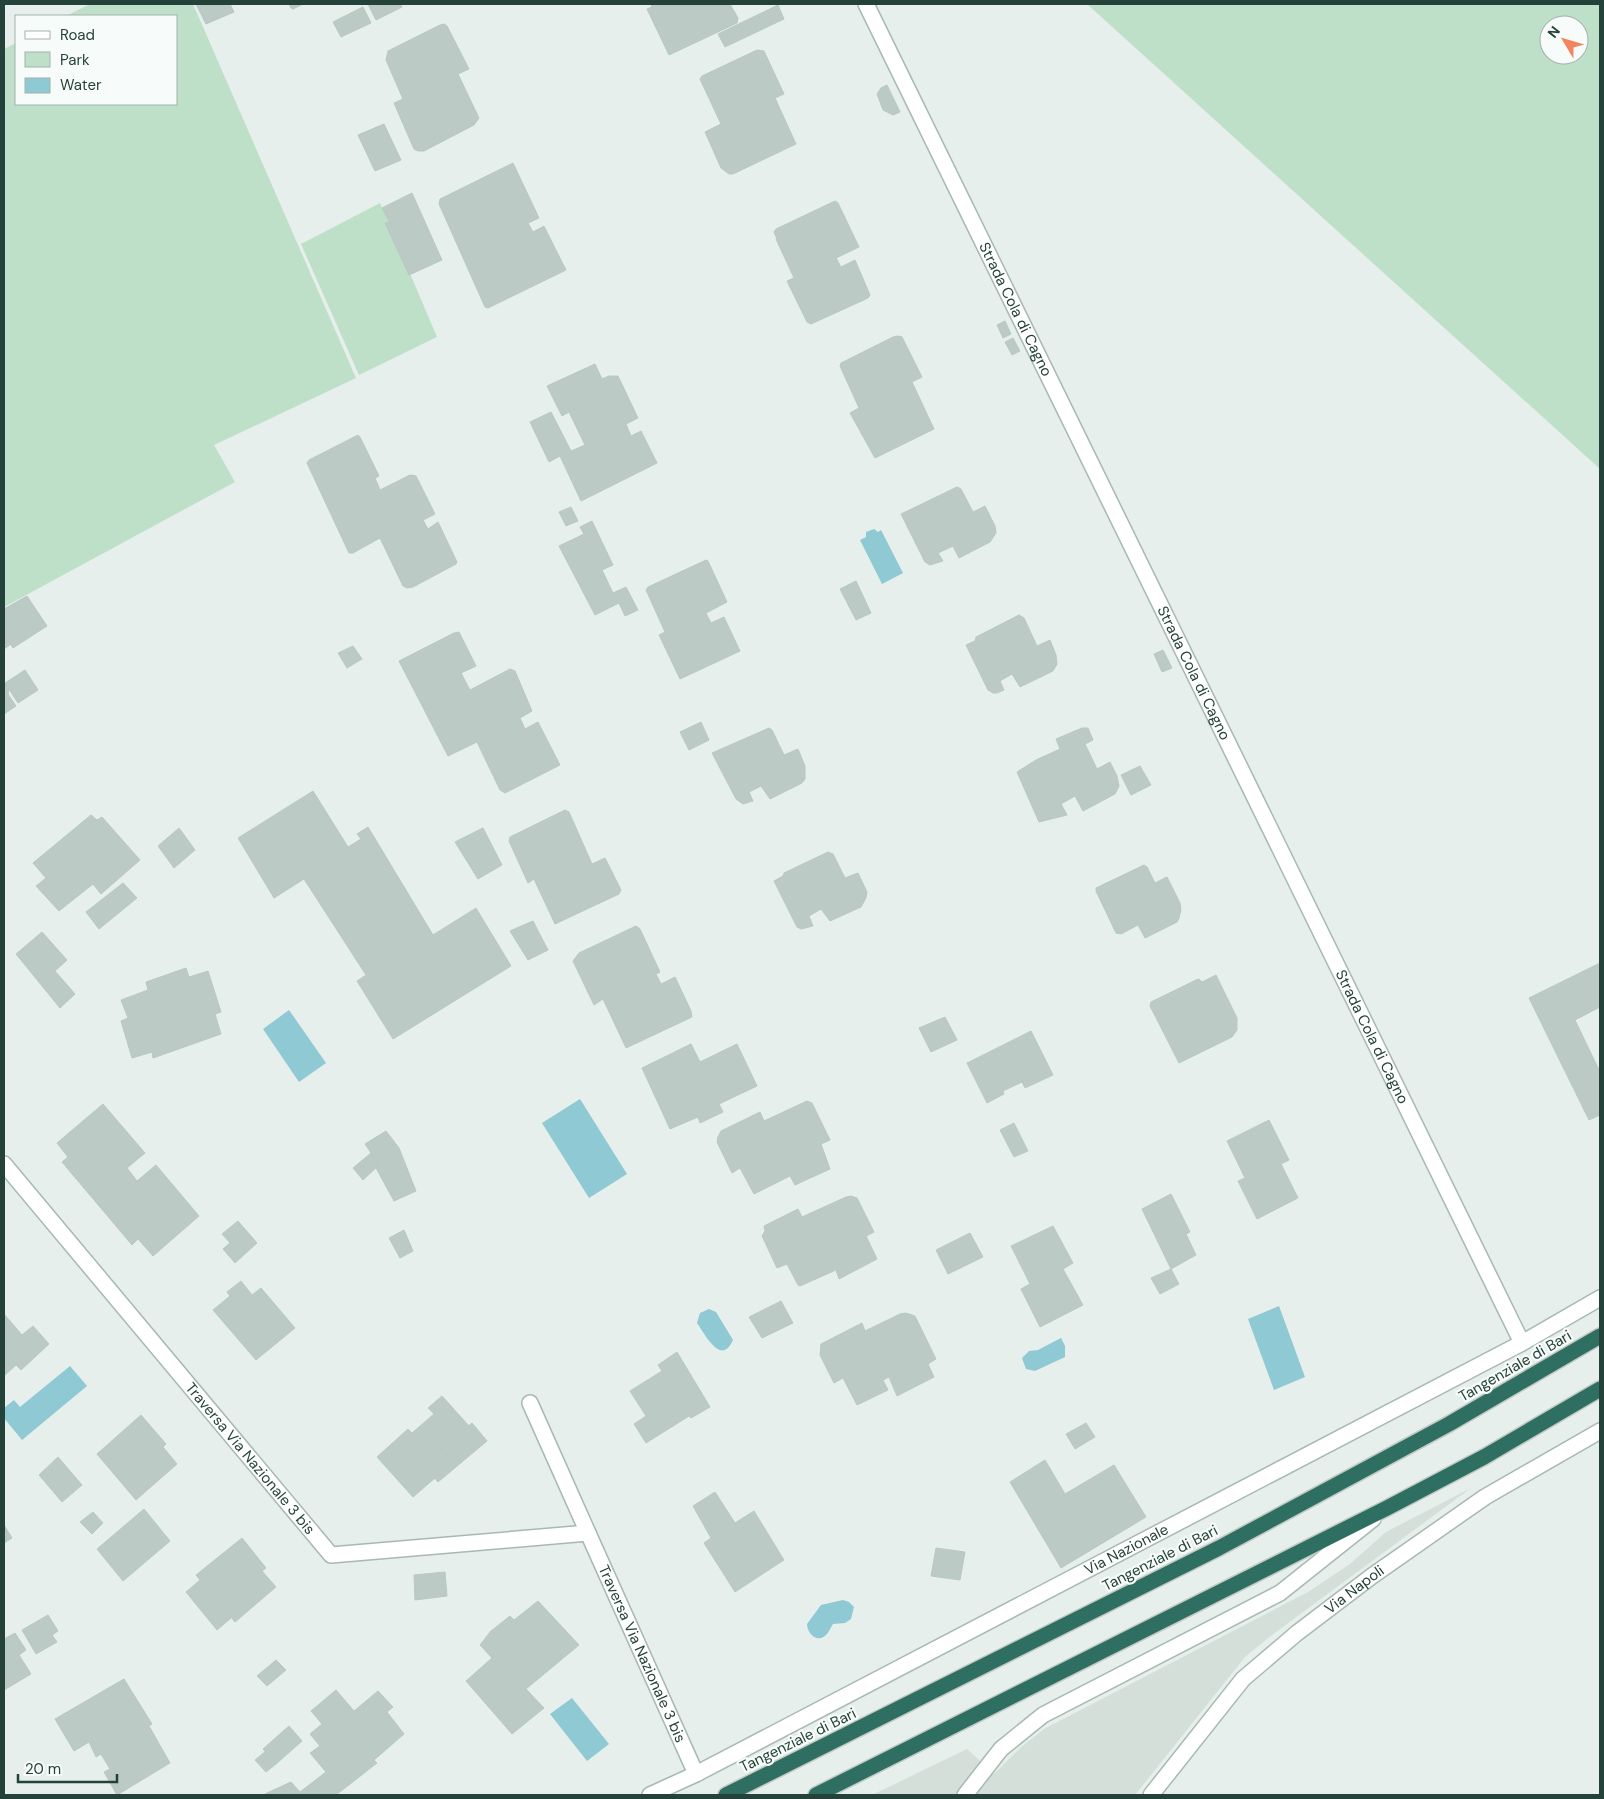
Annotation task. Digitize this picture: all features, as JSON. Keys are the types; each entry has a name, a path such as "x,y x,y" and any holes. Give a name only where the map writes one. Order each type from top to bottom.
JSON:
{"highway":[{"name":"Tangenziale di Bari","path":"726,1795 1219,1548 1450,1424 1600,1336"},
{"path":"816,1795 1387,1508 1484,1456 1600,1389"}],"street":[{"name":"Strada Cola di Cagno","path":"866,4 1522,1343"},
{"name":"Traversa Via Nazionale 3 bis","path":"4,1164 331,1555 588,1534"},
{"name":"Via Nazionale","path":"650,1795 696,1774 1522,1343 1600,1298"},
{"name":"Traversa Via Nazionale 3 bis","path":"530,1403 696,1774"},
{"name":"Via Napoli","path":"1151,1795 1243,1679 1298,1633 1372,1576 1485,1497 1600,1431"},
{"path":"965,1795 1001,1749 1043,1715 1280,1593 1387,1508"}],"shaded area":[{"path":"1471,1488 1245,1657 1135,1795 872,1795 967,1749 994,1774 1020,1748 1044,1729 1308,1592 1350,1564 1386,1532"}],"green space":[{"path":"90,4 193,4 356,378 214,445 235,482 4,607 4,49 15,44 15,105 178,105 178,15 68,15"},
{"path":"1087,4 1600,4 1600,469"},
{"path":"380,203 437,337 359,375 301,244"}],"water":[{"path":"874,529 878,532 881,530 903,573 882,584 860,540 866,537 866,532"},
{"path":"289,1010 326,1063 299,1082 263,1029"},
{"path":"580,1099 627,1174 589,1198 542,1123"},
{"path":"1279,1306 1305,1377 1274,1390 1248,1319"},
{"path":"709,1309 716,1312 733,1340 723,1350 714,1346 697,1323 700,1313"},
{"path":"1061,1338 1065,1346 1065,1357 1035,1371 1026,1369 1022,1358 1029,1351 1038,1350"},
{"path":"70,1366 87,1386 22,1440 4,1418 4,1408 14,1400 20,1407"},
{"path":"843,1600 849,1602 854,1607 851,1619 845,1623 833,1624 823,1637 816,1638 813,1636 807,1624 821,1605"},
{"path":"572,1698 609,1744 587,1761 550,1714"}],"building":[{"path":"196,4 230,4 234,12 206,24"},
{"path":"289,4 303,4 293,9"},
{"path":"368,4 400,4 402,7 376,20"},
{"path":"651,4 730,4 738,18 737,23 669,55 647,9 652,7"},
{"path":"778,5 784,19 725,47 718,34"},
{"path":"363,7 371,23 341,37 333,22"},
{"path":"444,24 447,26 469,69 458,74 479,118 474,125 424,151 418,151 414,149 394,103 403,99 386,60 388,51"},
{"path":"757,50 764,51 784,94 775,98 796,144 733,174 729,174 721,168 705,132 721,124 700,79 702,76"},
{"path":"887,85 900,112 893,115 883,110 877,94 881,88"},
{"path":"384,124 401,160 375,171 358,135"},
{"path":"513,163 539,218 528,223 533,232 544,226 566,270 488,308 485,307 439,204 440,199"},
{"path":"412,193 442,260 409,275 385,223 389,222 382,208"},
{"path":"835,201 838,203 859,247 836,258 841,267 855,260 870,295 868,298 811,324 807,322 787,281 794,278 774,232 776,229"},
{"path":"1005,321 1011,334 1003,338 997,325"},
{"path":"898,336 902,337 922,377 912,382 934,429 875,458 850,413 859,408 840,366 841,363"},
{"path":"1013,338 1020,351 1012,355 1005,342"},
{"path":"595,364 602,379 609,376 618,376 638,418 626,424 631,436 641,431 657,463 581,501 560,456 549,462 530,422 551,412 571,451 585,445 569,412 562,416 547,386"},
{"path":"358,435 379,476 375,478 380,490 410,475 416,476 435,514 423,520 428,529 438,522 457,562 456,564 413,587 407,588 403,586 380,538 353,553 349,553 307,463 309,460"},
{"path":"957,487 961,489 973,512 985,506 995,526 996,533 990,542 959,558 953,546 938,553 943,561 930,565 925,562 901,514"},
{"path":"571,507 578,521 566,526 559,512"},
{"path":"592,521 613,565 602,570 613,593 626,587 638,610 625,616 619,603 595,615 559,546 584,534 580,527"},
{"path":"706,560 727,602 706,613 711,623 724,617 740,651 680,679 659,635 665,632 646,590 648,587"},
{"path":"856,581 871,613 856,620 840,589"},
{"path":"27,596 47,626 13,648 4,633 4,609"},
{"path":"1019,615 1024,618 1037,646 1050,640 1056,655 1057,664 1053,671 1020,687 1012,674 1000,681 1004,690 993,693 988,690 966,645 975,641 976,637"},
{"path":"459,632 476,666 461,673 470,690 510,669 515,671 532,711 520,718 525,729 538,722 560,765 505,793 500,790 477,742 448,756 399,661"},
{"path":"4,633 11,644 4,649"},
{"path":"353,646 362,659 347,668 338,653"},
{"path":"1163,650 1172,668 1162,672 1154,654"},
{"path":"25,670 38,690 18,703 5,683"},
{"path":"4,681 9,689 8,694 16,706 4,714"},
{"path":"701,722 709,740 689,750 680,732"},
{"path":"769,728 772,730 784,755 798,749 805,766 805,779 802,783 770,799 761,786 749,792 753,801 743,804 736,799 712,753"},
{"path":"1082,728 1088,728 1093,740 1085,744 1097,769 1110,762 1117,776 1119,786 1115,794 1083,811 1075,796 1061,804 1067,815 1039,822 1017,772 1036,760 1060,749 1056,739"},
{"path":"1140,766 1151,785 1131,795 1121,775"},
{"path":"313,791 348,847 361,839 357,834 368,827 433,935 476,908 511,966 393,1039 357,981 366,975 304,879 274,898 238,838"},
{"path":"565,810 569,812 592,864 605,858 621,890 619,894 555,924 534,879 528,883 509,841 510,837"},
{"path":"91,815 97,820 102,817 140,860 101,894 93,884 59,911 36,886 46,878 33,863"},
{"path":"179,828 195,850 174,868 158,846"},
{"path":"483,828 502,865 478,879 455,842"},
{"path":"828,852 833,854 845,878 858,873 867,892 866,898 861,907 830,921 821,909 809,916 813,926 801,929 797,927 774,881 783,876 784,873"},
{"path":"1144,865 1147,867 1155,883 1167,877 1180,903 1179,918 1177,922 1145,938 1138,925 1121,934 1116,933 1096,888"},
{"path":"123,883 137,898 99,929 86,912"},
{"path":"533,921 548,950 528,960 510,931"},
{"path":"636,926 640,929 660,972 656,974 661,984 675,977 692,1017 626,1048 603,999 594,1005 573,961 579,953"},
{"path":"42,932 67,960 55,971 75,994 60,1008 16,954"},
{"path":"1600,963 1600,1007 1575,1020 1600,1072 1600,1115 1589,1120 1529,998"},
{"path":"186,968 189,977 208,971 221,1012 215,1014 221,1034 153,1058 152,1052 132,1058 121,1021 128,1018 121,1000 148,990 146,982"},
{"path":"1216,975 1237,1018 1237,1030 1232,1037 1179,1063 1150,1006 1151,1002 1196,980 1199,979 1202,982"},
{"path":"945,1017 957,1040 931,1052 919,1028"},
{"path":"1031,1031 1053,1075 1025,1088 1022,1082 1003,1091 1004,1094 987,1103 967,1063"},
{"path":"691,1044 700,1062 737,1044 757,1086 719,1104 723,1112 700,1123 698,1117 670,1129 642,1068"},
{"path":"807,1101 812,1103 830,1140 821,1144 830,1169 795,1185 790,1176 754,1194 740,1168 732,1173 717,1142 721,1131 760,1112 764,1121"},
{"path":"103,1104 145,1153 127,1168 137,1181 156,1165 199,1216 153,1256 138,1239 132,1245 62,1162 68,1157 57,1143"},
{"path":"1269,1120 1289,1160 1281,1164 1298,1198 1257,1219 1238,1181 1245,1178 1227,1141"},
{"path":"1014,1123 1028,1151 1014,1157 1000,1130"},
{"path":"386,1131 399,1148 416,1191 394,1201 376,1168 379,1165 365,1144"},
{"path":"371,1153 379,1165 363,1180 353,1168"},
{"path":"1171,1194 1190,1232 1186,1234 1196,1255 1171,1269 1142,1209"},
{"path":"851,1196 857,1198 874,1232 866,1236 877,1259 839,1279 836,1270 800,1286 798,1285 787,1264 777,1268 762,1236 765,1231 764,1226 798,1209 802,1217"},
{"path":"238,1221 257,1243 235,1263 223,1249 230,1243 222,1234"},
{"path":"1053,1226 1073,1263 1063,1269 1083,1305 1040,1327 1021,1289 1030,1284 1011,1246"},
{"path":"404,1230 413,1251 400,1258 389,1238"},
{"path":"970,1233 983,1257 948,1274 936,1250"},
{"path":"1171,1269 1179,1284 1160,1294 1151,1278"},
{"path":"241,1281 252,1295 261,1288 295,1328 256,1360 213,1310 230,1296 227,1292"},
{"path":"781,1301 793,1323 762,1338 749,1317"},
{"path":"906,1313 915,1316 936,1359 928,1364 934,1377 897,1396 889,1377 883,1380 888,1390 857,1405 843,1378 834,1383 820,1355 821,1344 862,1323 865,1331"},
{"path":"4,1314 22,1335 33,1326 49,1344 21,1370 16,1365 4,1376"},
{"path":"677,1352 710,1407 691,1418 689,1416 646,1443 634,1424 646,1416 630,1391 662,1371 658,1365"},
{"path":"442,1396 469,1426 442,1449 447,1455 429,1471 435,1478 413,1497 377,1457 408,1429 412,1433 434,1414 428,1408"},
{"path":"141,1415 166,1444 163,1447 177,1464 136,1500 97,1454"},
{"path":"472,1423 487,1441 438,1482 429,1471 447,1455 442,1449"},
{"path":"1086,1423 1095,1437 1075,1449 1066,1434"},
{"path":"58,1457 82,1485 62,1502 39,1475"},
{"path":"1045,1460 1065,1494 1114,1465 1146,1517 1061,1568 1010,1482"},
{"path":"715,1492 735,1523 754,1511 784,1560 735,1592 704,1543 711,1538 693,1506"},
{"path":"144,1509 170,1541 123,1581 97,1549"},
{"path":"93,1512 103,1523 92,1534 80,1522"},
{"path":"4,1525 12,1538 4,1543"},
{"path":"242,1538 266,1568 262,1571 276,1587 235,1622 196,1575"},
{"path":"936,1548 965,1552 960,1580 931,1576"},
{"path":"445,1572 447,1596 415,1600 414,1575"},
{"path":"200,1580 231,1618 217,1630 186,1592"},
{"path":"538,1601 579,1645 526,1689 544,1708 512,1734 466,1681 492,1658 480,1645 491,1631 510,1616 514,1620"},
{"path":"48,1615 58,1631 52,1635 57,1642 36,1654 22,1630"},
{"path":"15,1633 26,1650 19,1655 31,1674 4,1690 4,1639"},
{"path":"276,1660 286,1670 267,1686 257,1676"},
{"path":"124,1679 152,1724 149,1726 170,1763 117,1795 104,1772 110,1769 101,1754 96,1757 89,1742 74,1751 55,1719"},
{"path":"336,1690 354,1711 378,1691 393,1707 387,1712 404,1734 374,1760 377,1763 336,1795 266,1795 291,1782 300,1792 326,1772 310,1753 320,1746 310,1734 322,1724 311,1711"},
{"path":"289,1726 302,1741 276,1764 263,1749"},
{"path":"266,1751 276,1764 266,1772 255,1760"}]}
